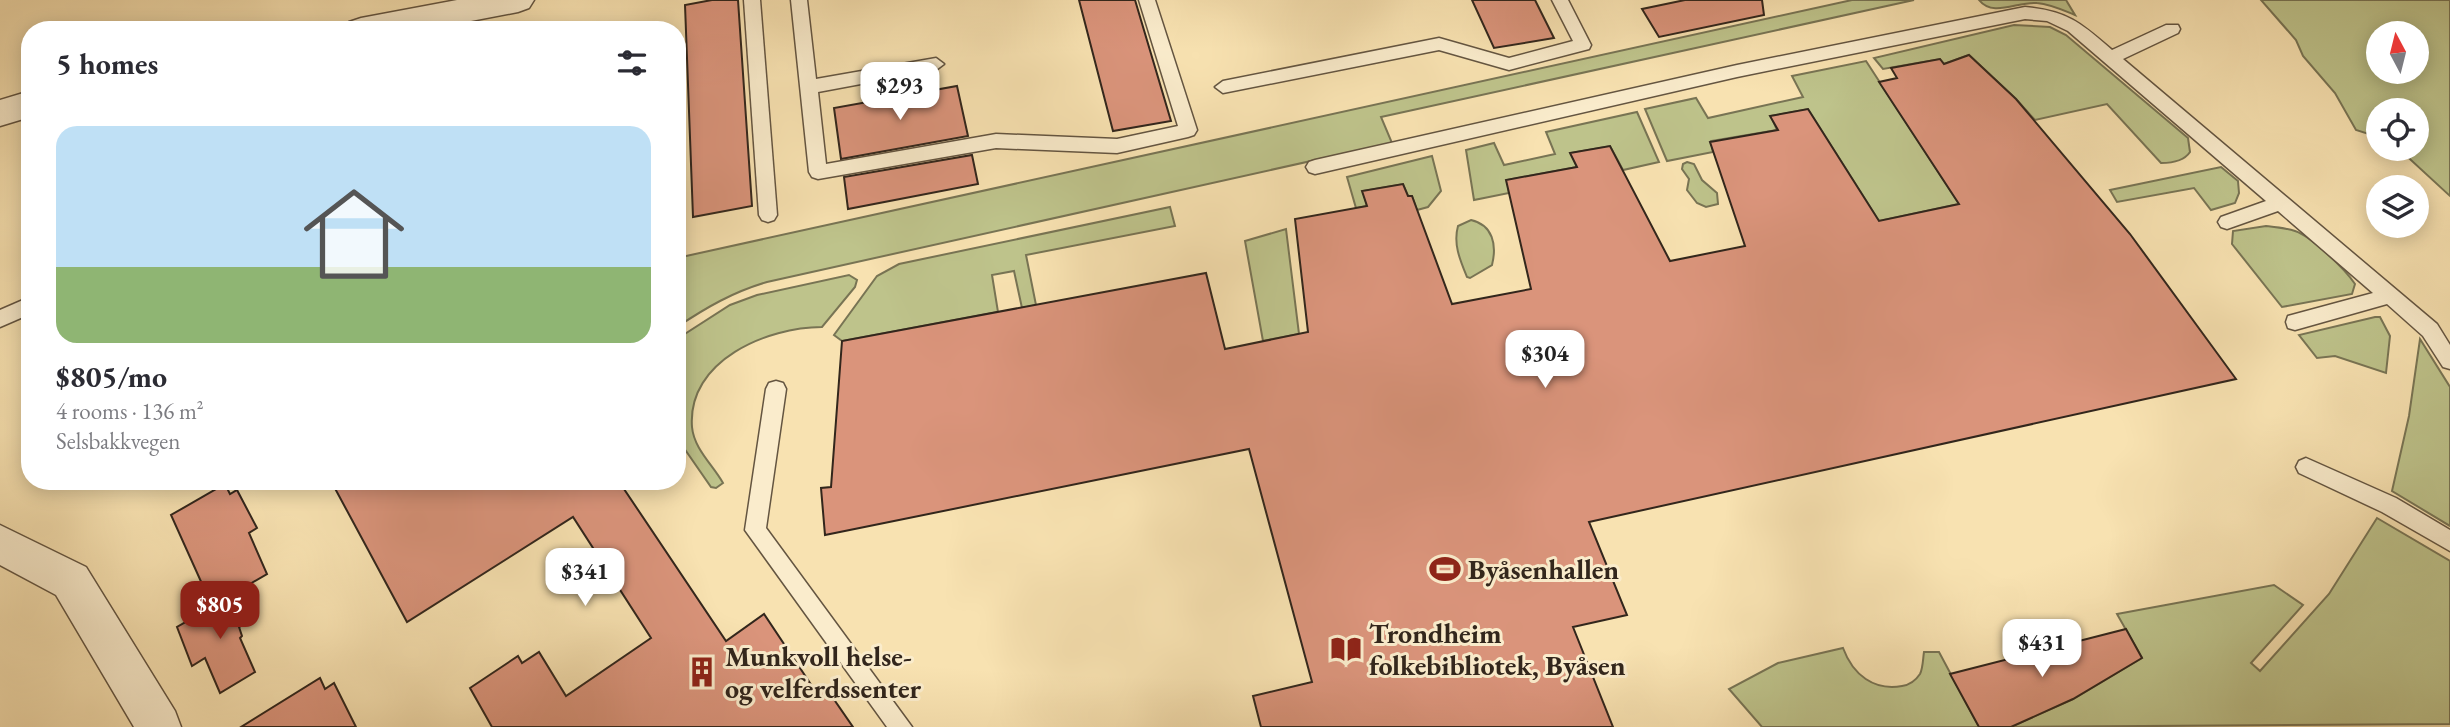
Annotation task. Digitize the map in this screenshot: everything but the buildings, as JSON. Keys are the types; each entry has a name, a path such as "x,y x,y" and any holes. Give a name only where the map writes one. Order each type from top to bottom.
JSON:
{"street":[{"path":"415,21 450,7 518,0"},
{"path":"0,113 21,107"},
{"path":"0,544 71,581 159,727"}],"lane":[{"path":"752,0 768,215"},
{"path":"799,0 818,172 996,142 1117,146 1188,130 1147,0"},
{"path":"1223,87 1439,44 1509,64 1583,45 1560,0"},
{"path":"1315,167 1737,71 2025,13 2050,15 2074,27 2430,330 2450,361"},
{"path":"2110,58 2172,29"},
{"path":"808,87 936,64"},
{"path":"2227,222 2279,203"},
{"path":"2295,322 2389,296"},
{"path":"0,320 21,310"},
{"path":"2430,330 2450,328"},
{"path":"776,389 755,530 901,727"},
{"path":"2306,467 2389,505 2450,541"}],"green space":[{"path":"1852,0 1914,0 1381,117 1392,143 767,282 720,301 686,321 686,256"},
{"path":"1979,0 2066,0 2075,15 2042,4 2030,3 1991,8"},
{"path":"2261,0 2450,0 2450,196 2412,161 2429,161 2429,98 2366,98 2366,133 2356,130 2335,93 2303,56 2296,40"},
{"path":"2014,25 2050,27 2066,35 2188,138 2190,152 2181,159 2161,163 2107,104 2035,120 1969,55 1944,64 1940,59 1883,69 1874,58"},
{"path":"1866,61 1959,204 1879,221 1808,109 1771,116 1777,130 1711,141 1713,152 1667,161 1645,109 1696,98 1708,118 1803,97 1792,76"},
{"path":"1637,112 1659,162 1623,170 1610,146 1571,153 1577,167 1507,180 1509,193 1474,200 1466,150 1494,143 1504,165 1555,154 1546,132"},
{"path":"1432,156 1441,191 1428,207 1417,210 1412,196 1408,196 1403,184 1363,191 1367,206 1356,208 1347,177"},
{"path":"1687,162 1694,164 1702,180 1717,193 1718,204 1706,207 1697,203 1687,190 1689,179 1682,169"},
{"path":"2221,167 2238,181 2239,193 2235,203 2211,210 2194,188 2117,202 2110,190"},
{"path":"1170,207 1175,226 1026,255 1036,305 1022,308 1014,271 992,275 998,312 842,341 834,335 877,276 899,264"},
{"path":"1471,220 1489,231 1494,250 1492,265 1470,278 1467,277 1462,264 1456,239 1458,226"},
{"path":"2266,226 2295,231 2318,246 2355,284 2352,294 2282,307 2232,244 2233,231"},
{"path":"1286,229 1299,334 1263,341 1245,241"},
{"path":"849,275 857,280 855,287 822,327 778,333 756,341 717,366 703,383 694,403 692,427 700,450 723,483 716,488 711,487 686,451 686,333 730,305 757,295"},
{"path":"2380,317 2390,336 2386,373 2335,356 2317,358 2299,335"},
{"path":"2420,339 2450,387 2450,526 2392,491 2409,416"},
{"path":"2377,518 2450,561 2450,724 2011,727 2073,699 2142,658 2117,614 2274,585 2303,605 2251,663 2260,671 2329,594"},
{"path":"1843,648 1847,658 1866,679 1892,687 1907,685 1920,674 1924,652 1939,652 1979,727 1762,727 1729,689 1778,663"}],"place":[{"name":"Byåsenhallen","path":"1445,569"},
{"name":"Trondheim folkebibliotek, Byåsen","path":"1346,649"},
{"name":"Munkvoll helse- og velferdssenter","path":"702,672"}]}
